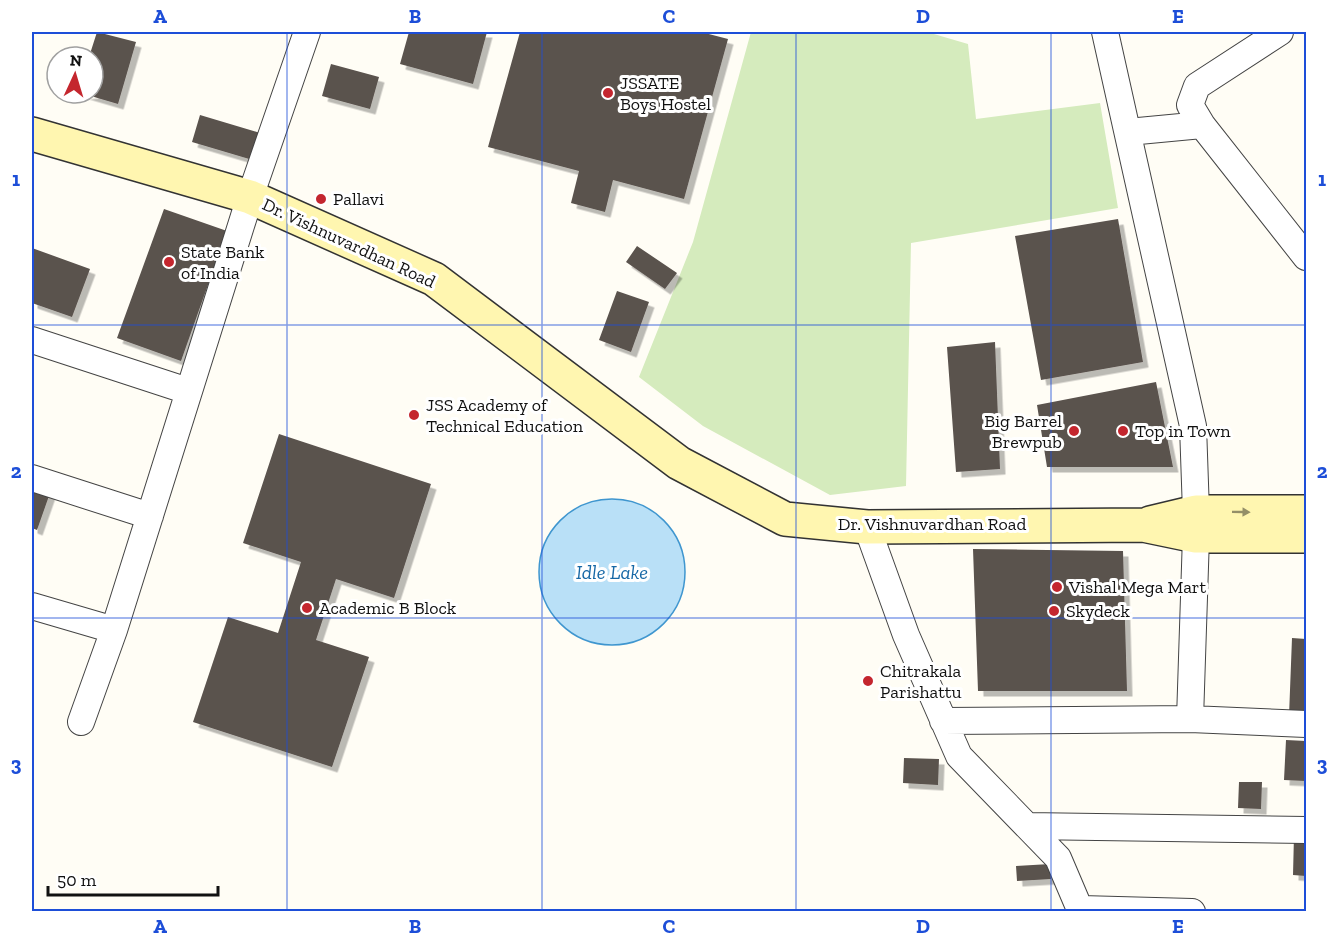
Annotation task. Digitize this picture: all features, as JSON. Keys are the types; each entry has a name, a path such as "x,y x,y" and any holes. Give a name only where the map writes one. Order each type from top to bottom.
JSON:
{"main road":[{"name":"Dr. Vishnuvardhan Road","path":"32,134 250,197 434,279 679,463 785,519 867,527 1143,525 1196,524 1306,512"},
{"name":"Dr. Vishnuvardhan Road","path":"1196,524 1306,537"}],"street":[{"path":"81,722 114,630 250,197 307,32"},
{"path":"1105,32 1193,426 1196,524 1190,719"},
{"path":"1280,32 1197,86 1190,105 1202,125 1306,257"},
{"path":"1128,132 1202,125"},
{"path":"32,340 188,391"},
{"path":"32,478 150,516"},
{"path":"867,527 906,635 958,756 1058,858 1081,910 1192,912"},
{"path":"32,606 114,630"},
{"path":"943,720 1190,719 1306,724"},
{"path":"1027,826 1306,830"}],"green space":[{"path":"751,32 927,32 968,44 976,119 1100,103 1118,208 911,243 906,486 830,495 703,426 639,377 693,242"}],"water":[{"name":"Idle Lake","path":"612,499 640,504 664,520 680,544 685,572 680,600 664,624 640,640 612,645 584,640 560,624 544,600 539,572 544,544 560,520 584,504"}],"building":[{"path":"97,32 136,42 118,104 105,100 105,45 93,45"},
{"path":"409,32 487,32 473,84 400,64"},
{"name":"JSSATE Boys Hostel","path":"520,32 701,32 728,39 684,199 613,180 605,212 571,203 579,171 488,147"},
{"path":"331,64 379,77 370,109 322,96"},
{"path":"200,115 267,135 259,162 192,142"},
{"path":"164,209 227,231 181,361 117,338"},
{"path":"1118,219 1143,362 1041,380 1015,236"},
{"path":"637,246 677,273 665,289 626,262"},
{"path":"32,248 90,269 72,317 32,303"},
{"path":"617,291 649,302 631,352 599,340"},
{"path":"995,342 1000,469 956,472 947,347"},
{"path":"1156,382 1173,467 1047,467 1037,405"},
{"name":"Academic B Block","path":"279,434 431,484 394,598 336,579 316,640 369,657 332,767 193,722 228,617 278,633 301,562 243,543"},
{"path":"32,487 50,493 37,530 32,528"},
{"path":"973,549 1123,551 1127,691 978,691"},
{"path":"1292,638 1306,639 1306,717 1289,716"},
{"path":"1286,740 1306,741 1306,781 1284,780"},
{"path":"904,758 939,759 938,785 903,783"},
{"path":"1239,782 1262,782 1261,809 1238,808"},
{"path":"1294,835 1306,835 1306,876 1293,875"},
{"path":"1050,864 1051,879 1017,881 1016,866"}],"place":[{"name":"JSSATE Boys Hostel","path":"608,93"},
{"name":"Pallavi","path":"321,199"},
{"name":"State Bank of India","path":"169,262"},
{"name":"JSS Academy of Technical Education","path":"414,415"},
{"name":"Big Barrel Brewpub","path":"1074,431"},
{"name":"Top in Town","path":"1123,431"},
{"name":"Vishal Mega Mart","path":"1057,587"},
{"name":"Academic B Block","path":"307,608"},
{"name":"Skydeck","path":"1054,611"},
{"name":"Chitrakala Parishattu","path":"868,681"}]}
